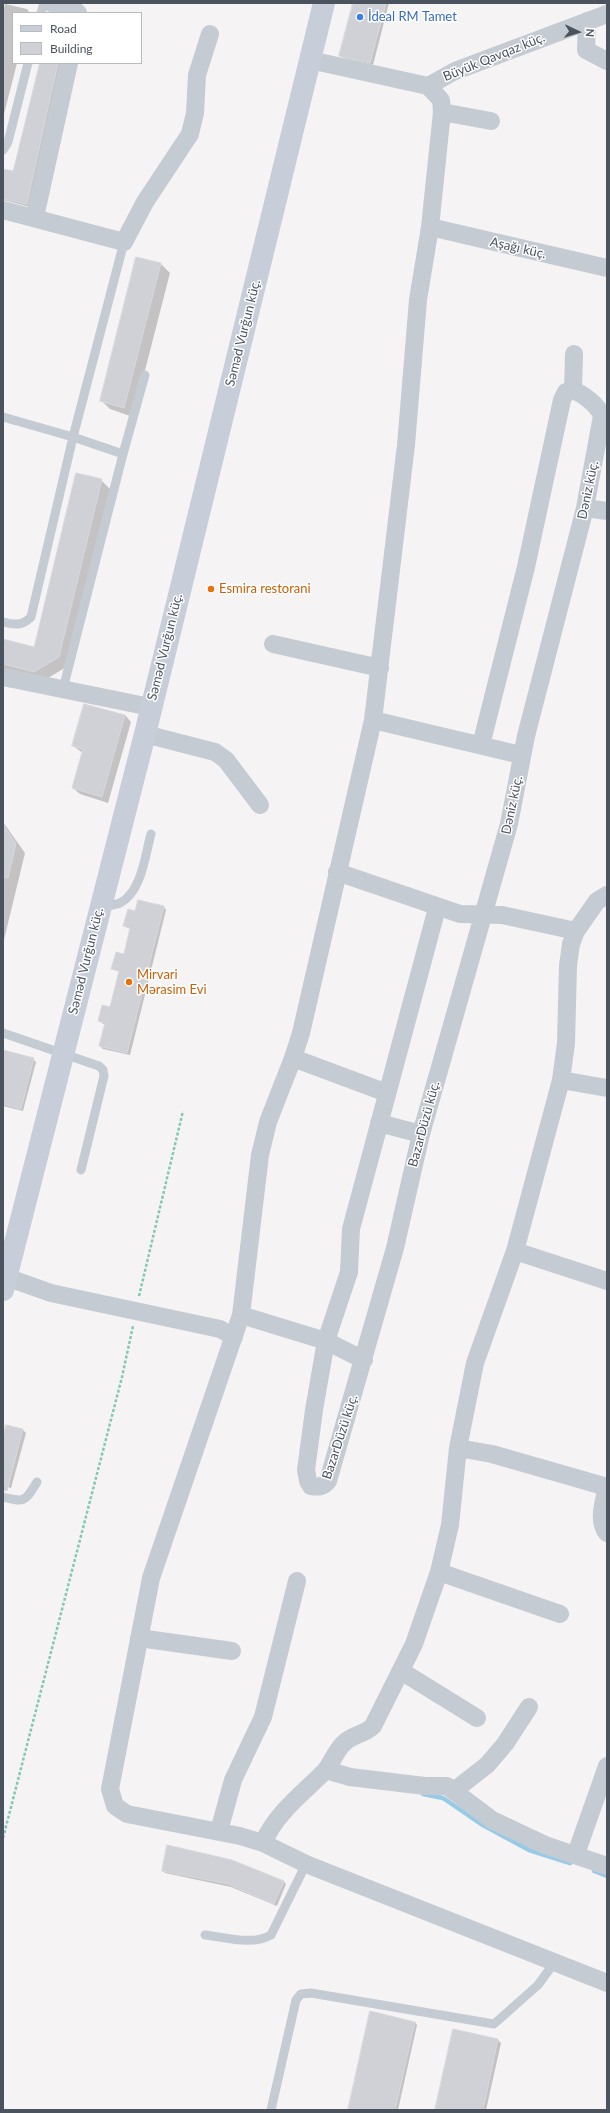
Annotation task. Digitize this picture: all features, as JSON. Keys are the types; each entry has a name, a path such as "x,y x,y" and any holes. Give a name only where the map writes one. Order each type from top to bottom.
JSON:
{"main road":[{"name":"Səməd Vurğun küç.","path":"4,1281 145,734 150,707 324,3"}],"street":[{"path":"51,3 74,9 77,12"},
{"name":"Büyük Qavqaz küç.","path":"428,86 455,70 607,14"},
{"path":"587,21 586,50 607,61"},
{"path":"3,210 35,217 124,242 145,202 190,134 195,113 197,75 210,34"},
{"path":"310,60 428,86 441,100 442,112 430,227 418,300 404,460 380,668 373,720 301,1033 268,1122 260,1154 241,1315 150,1578 110,1789 115,1806 127,1814 220,1831 263,1843 306,1864 607,1983"},
{"path":"35,217 69,64"},
{"path":"442,112 491,121"},
{"name":"Aşağı küç.","path":"430,227 607,268"},
{"path":"481,745 526,567 562,400 566,392 573,390 574,354"},
{"name":"Dəniz küç.","path":"483,915 509,824 521,755 585,508 602,416 600,410 579,392 573,390"},
{"path":"585,508 607,511"},
{"path":"273,644 380,668"},
{"path":"3,677 150,707"},
{"path":"373,720 521,755"},
{"path":"145,734 214,752 226,760 260,805"},
{"path":"337,872 437,908 460,914 502,915 576,931"},
{"path":"263,1843 268,1830 281,1813 326,1770 343,1744 351,1737 367,1733 373,1726 401,1671 418,1633 439,1572 450,1526 458,1448 475,1363 515,1251 561,1080 566,1043 568,966 571,944 576,931 597,901 607,895"},
{"name":"BazarDüzü küç.","path":"437,908 351,1229 349,1272 326,1341 314,1410 306,1470 311,1486 323,1486 328,1481 395,1248 421,1134 483,915"},
{"path":"293,1058 387,1092"},
{"path":"561,1080 607,1088"},
{"path":"379,1123 421,1134"},
{"path":"515,1251 607,1281"},
{"path":"4,1281 52,1293 220,1329 234,1337"},
{"path":"241,1315 326,1341 364,1360"},
{"path":"458,1448 492,1454 607,1487 602,1517 602,1526 607,1533"},
{"path":"439,1572 560,1614"},
{"path":"220,1831 233,1780 263,1717 297,1581"},
{"path":"139,1638 232,1651"},
{"path":"401,1671 477,1718"},
{"path":"455,1790 487,1765 505,1744 529,1707"},
{"path":"576,1854 607,1766"},
{"path":"326,1770 350,1777 425,1786 447,1786 455,1790 492,1820 545,1845 576,1854 607,1866"}],"lane":[{"path":"3,150 8,142 28,64"},
{"path":"3,622 16,625 25,623 31,617 73,436 124,242"},
{"path":"63,689 123,454 145,375"},
{"path":"3,417 73,436 123,454"},
{"path":"100,907 120,903 133,890 137,884 151,834"},
{"path":"3,1033 63,1052 100,1066 103,1070 104,1076 82,1170"},
{"path":"3,1497 20,1501 26,1499 37,1482"},
{"path":"205,1935 256,1940 265,1939 271,1935 306,1864"},
{"path":"272,2110 296,2000 302,1994 311,1993 494,2024 538,1985 554,1963"}],"path":[{"path":"3,1838 122,1377 136,1310 183,1112"}],"building":[{"path":"353,3 386,3 370,63 339,56"},
{"path":"40,64 58,64 27,204 3,199 3,169 13,171"},
{"path":"136,257 161,263 124,408 100,401"},
{"path":"76,473 102,479 59,657 34,672 3,664 3,639 34,647"},
{"path":"84,704 125,715 102,797 72,788 83,749 72,746"},
{"path":"3,824 16,844 8,878 3,877"},
{"path":"138,900 164,906 127,1053 99,1046 105,1023 98,1021 102,1005 110,1007 119,971 111,969 116,952 124,954 130,928 123,926 128,909 135,911"},
{"path":"3,1050 34,1058 21,1109 3,1104"},
{"path":"6,1425 23,1429 7,1491 3,1490 3,1437"},
{"path":"167,1845 232,1860 284,1881 274,1904 228,1884 162,1871"},
{"path":"370,2011 415,2022 395,2110 348,2110"},
{"path":"453,2029 498,2039 483,2110 435,2110"}],"waterway":[{"path":"423,1794 443,1798 481,1824 529,1850 570,1863"},
{"path":"594,1871 607,1876"}],"place":[{"name":"İdeal RM Tamet","path":"360,17"},
{"name":"Esmira restorani","path":"211,589"},
{"name":"Mirvari Mərasim Evi","path":"129,982"}]}
